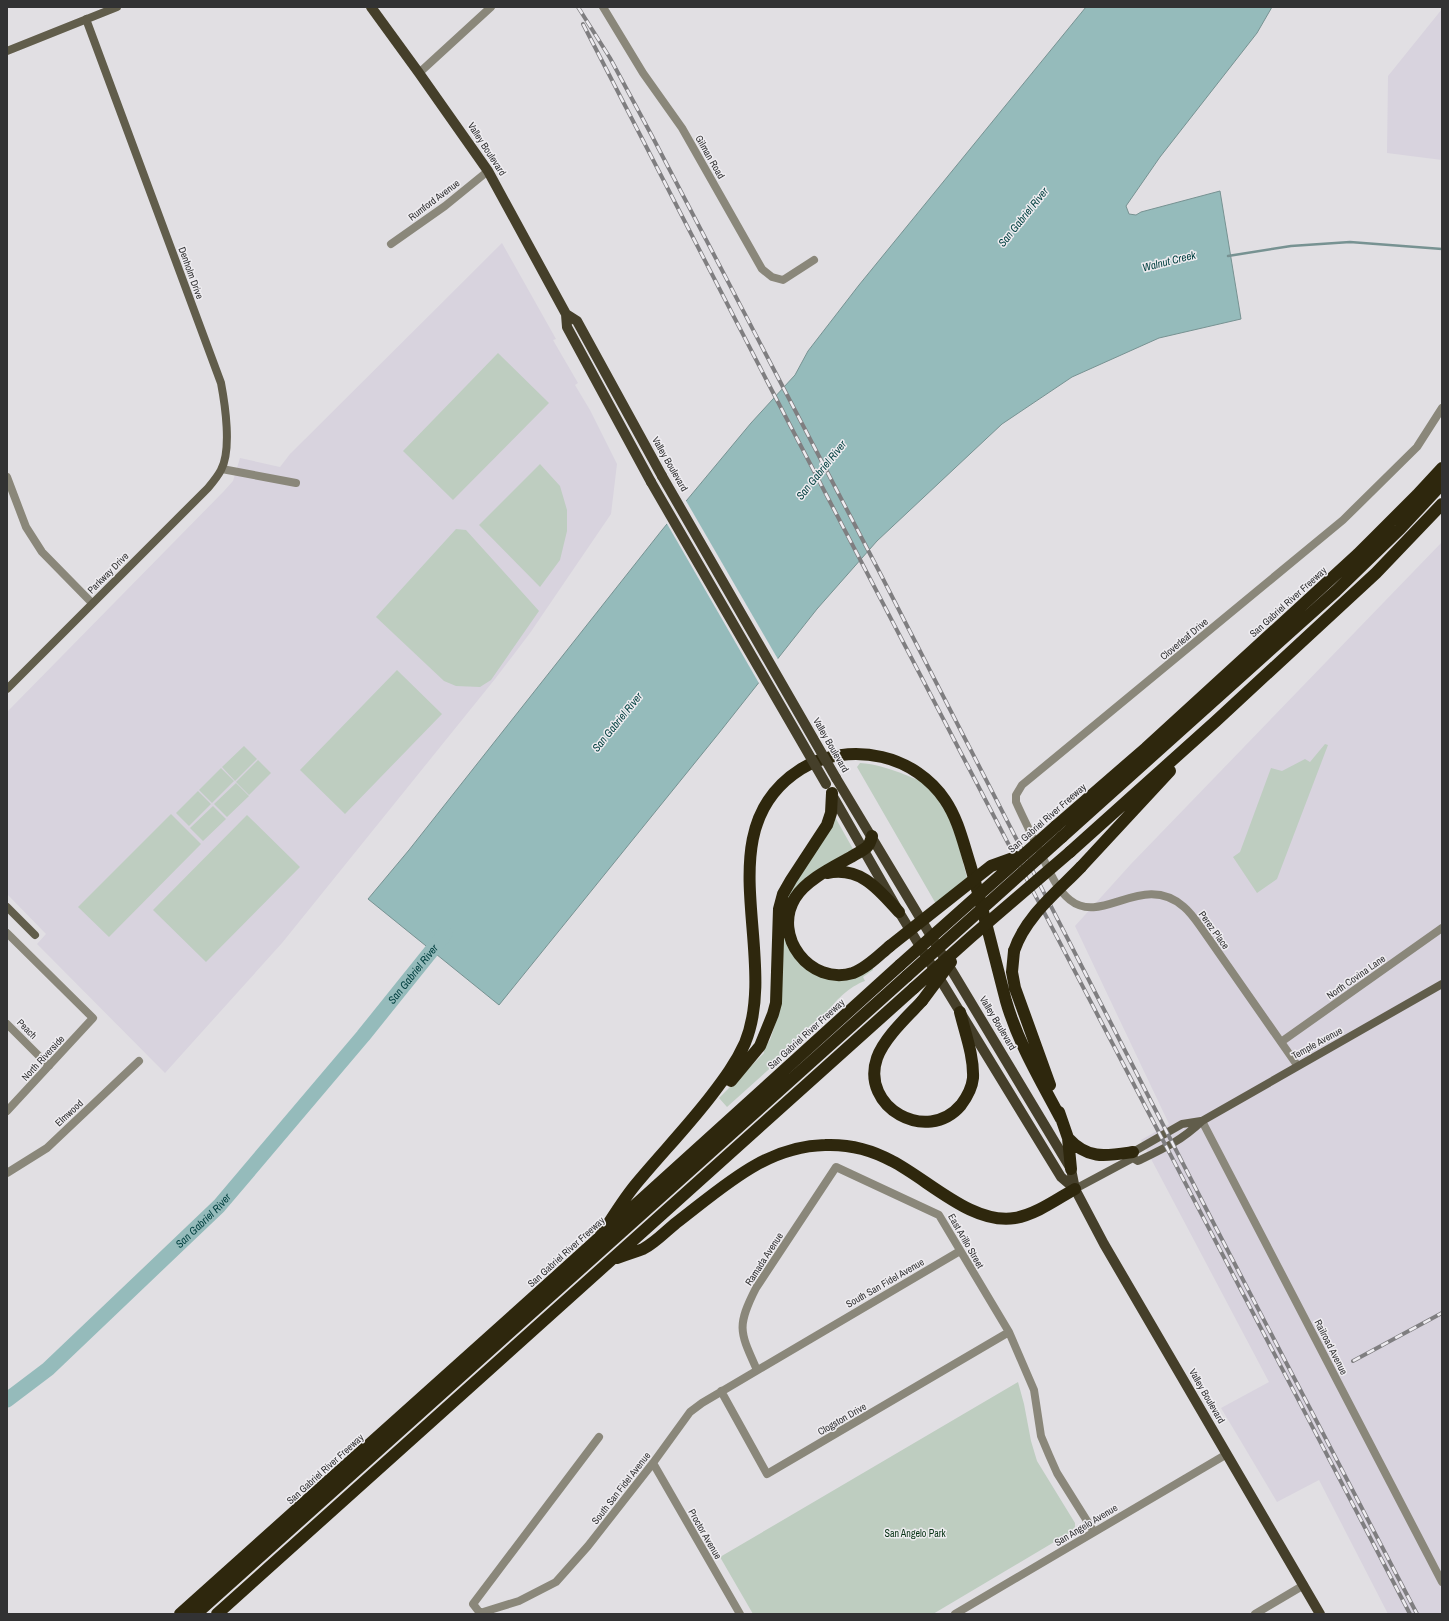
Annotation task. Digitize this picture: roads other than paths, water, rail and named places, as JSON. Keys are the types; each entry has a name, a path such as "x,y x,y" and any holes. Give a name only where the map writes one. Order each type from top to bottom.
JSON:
{"highway":[{"name":"San Gabriel River Freeway","path":"180,1614 571,1280 610,1260 911,981 971,937 1146,748 1358,554 1442,468"},
{"path":"196,1614 571,1280 911,981 1063,839 1336,591 1400,529 1442,484"},
{"path":"1063,839 1315,617 1372,564 1442,493"},
{"name":"San Gabriel River Freeway","path":"217,1614 571,1280 598,1240 900,965 1023,855 1063,839 1216,720 1376,573 1442,504"},
{"path":"1071,1169 1068,1138 1015,988 1012,972 1014,951 1021,933 1035,915 1216,720"},
{"path":"698,1114 732,1068 746,1040 751,1024 754,1008 756,969 749,862 750,848 758,819 765,805 774,793 794,774 817,761 851,754 864,754 886,758 907,767 931,783 947,802 958,826 992,943 1007,1003 1026,1051 1061,1119"},
{"path":"598,1240 635,1186 698,1114 733,1079 760,1046 770,1026 776,1003 779,909 783,894 827,825 831,813 829,788"},
{"path":"872,836 869,844 864,849 822,874 801,890 790,908 788,932 796,952 803,961 822,972 841,975 854,972 866,966 991,866 1023,855"},
{"path":"822,874 841,871 865,879 879,890 899,912"},
{"path":"960,1012 973,1071 969,1093 956,1110 943,1118 924,1122 901,1116 886,1104 876,1086 875,1067 877,1058 887,1040 922,1001 971,937"},
{"path":"1068,1138 1078,1148 1091,1154 1107,1156 1133,1155"},
{"path":"610,1260 644,1248 749,1168 780,1153 804,1146 845,1145 880,1155 899,1164 972,1211 993,1218 1007,1218 1025,1215 1075,1189"},
{"path":"206,1614 571,1280"}],"main road":[{"name":"Valley Boulevard","path":"371,7 420,73 488,171 566,314 567,327 651,482 829,788 899,912 1061,1177 1075,1189"},
{"name":"Valley Boulevard","path":"566,314 577,321 662,476 836,778 1071,1169 1075,1189 1125,1280 1156,1330 1320,1614"}],"street":[{"path":"7,51 117,7"},
{"path":"420,73 491,7"},
{"name":"Gilman Road","path":"602,7 643,73 682,128 762,269 772,276 783,280 814,260"},
{"name":"Denholm Drive","path":"86,19 221,383 225,404 226,424 226,452 222,469"},
{"name":"Rumford Avenue","path":"391,244 445,206 488,171"},
{"name":"Cloverleaf Drive","path":"1069,900 1055,883 1016,802 1016,795 1022,785 1344,520 1417,447 1442,408"},
{"path":"222,469 296,483"},
{"name":"Parkway Drive","path":"7,689 208,488 222,469"},
{"path":"7,477 26,527 42,552 92,603"},
{"name":"Perez Place","path":"1069,900 1084,907 1094,908 1137,895 1148,894 1167,897 1176,901 1190,913 1200,926 1297,1065"},
{"path":"7,907 35,935"},
{"name":"North Covina Lane","path":"1281,1042 1442,928"},
{"name":"North Riverside","path":"7,933 93,1018 7,1110"},
{"name":"Temple Avenue","path":"1133,1155 1138,1161 1173,1144 1188,1135 1202,1121 1297,1065 1442,984"},
{"name":"Peach","path":"7,1024 49,1066"},
{"name":"Elmwood","path":"7,1173 47,1148 139,1061"},
{"name":"Temple Avenue","path":"1075,1189 1182,1124 1202,1121"},
{"name":"Railroad Avenue","path":"1202,1121 1442,1582"},
{"name":"East Arillo Street","path":"836,1167 939,1215 1009,1332 1034,1390 1041,1436 1049,1455 1057,1473 1094,1532"},
{"name":"Ramada Avenue","path":"757,1370 742,1333 742,1321 745,1310 756,1288 836,1167"},
{"name":"South San Fidel Avenue","path":"599,1437 473,1604 480,1613 519,1601 556,1582 588,1546 653,1463 690,1412 721,1391 960,1251"},
{"name":"Clogston Drive","path":"721,1391 767,1474 1009,1332"},
{"name":"San Angelo Avenue","path":"955,1614 1227,1454"},
{"name":"Proctor Avenue","path":"653,1463 740,1614"},
{"path":"1255,1614 1304,1585"}],"water":[{"path":"1086,7 1272,7 1257,33 1160,157 1126,206 1129,214 1136,215 1141,212 1220,191 1241,319 1159,338 1072,377 1002,424 877,541 817,609 719,733 499,1005 368,899 409,850 662,530 751,423 795,375 808,351 859,285"}],"waterway":[{"name":"Walnut Creek","path":"1228,256 1291,246 1350,242 1442,249"},
{"name":"San Gabriel River","path":"7,1400 48,1369 219,1206 363,1036 445,934"}],"railway":[{"path":"578,7 610,58 652,136 881,575 1215,1226 1417,1614"},
{"path":"583,24 767,381 1410,1614"},
{"path":"1353,1361 1442,1313"}],"park label":[{"name":"San Angelo Park","path":"915,1533"}]}
